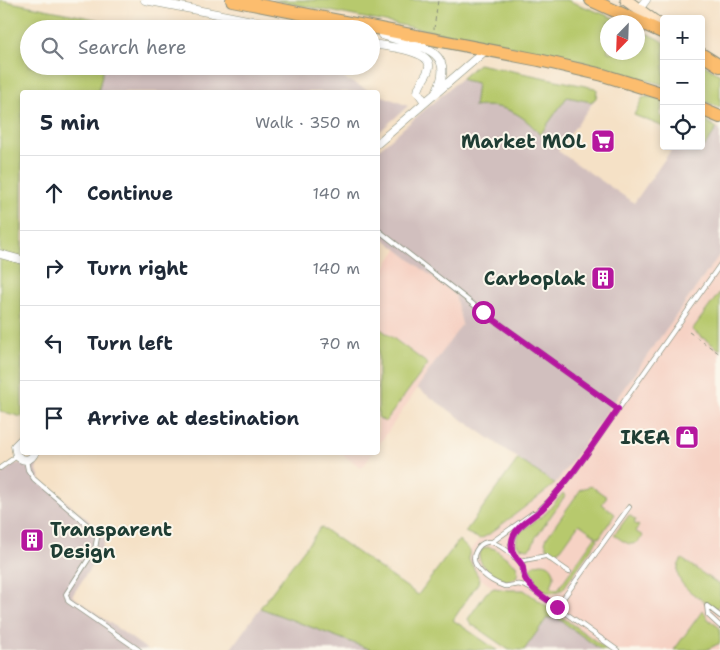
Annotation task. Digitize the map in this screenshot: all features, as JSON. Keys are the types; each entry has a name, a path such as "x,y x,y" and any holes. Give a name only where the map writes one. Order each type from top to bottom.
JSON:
{"main road":[{"path":"232,0 331,20"},
{"path":"591,0 660,31"},
{"path":"626,0 642,5 660,24"},
{"path":"380,30 603,75 660,93"},
{"path":"705,57 720,66"},
{"path":"710,113 720,124"}],"street":[{"path":"145,0 248,20"},
{"path":"380,33 424,47 434,53 441,63 443,73 436,92"},
{"path":"380,46 416,52 426,57 429,69 420,83 418,92 425,102"},
{"path":"380,141 486,50"},
{"path":"0,254 20,259"},
{"path":"20,441 15,446 17,456 26,460 33,455"}],"lane":[{"path":"380,232 483,312 618,409"},
{"path":"514,556 511,544 514,534 544,507 566,482 720,265"},
{"path":"0,468 17,456"},
{"path":"26,460 28,470 34,479 91,528 97,538 95,549 66,594 68,601 139,650"},
{"path":"544,507 492,542 483,543 473,557 476,566 500,584 526,586 617,650"},
{"path":"557,607 629,507"},
{"path":"492,542 519,561 523,568 523,574 536,592"},
{"path":"519,561 546,556 569,572"},
{"path":"515,584 523,574"},
{"path":"720,616 706,606 708,615 720,626"}],"path":[{"path":"432,40 438,0"},
{"path":"689,332 720,354"}],"shaded area":[{"path":"478,64 595,88 597,90 596,98 558,151 634,203 671,150 705,150 705,146 717,128 720,130 720,254 555,484 417,388 462,324 455,295 380,236 380,148"},
{"path":"102,75 330,75 343,78 368,90 98,90"},
{"path":"380,95 408,106 380,131"},
{"path":"397,249 455,295 462,324 380,443 380,274"},
{"path":"720,254 720,650 608,650 532,594 524,590 494,588 479,578 468,557 470,551 480,539 488,535 555,484"},
{"path":"343,455 372,455 362,468"},
{"path":"36,460 41,481 103,532 105,540 100,553 72,596 148,650 0,650 0,476 14,464"},
{"path":"260,608 372,650 230,650"},
{"path":"553,610 608,650 524,650"}],"green space":[{"path":"0,0 100,20 20,20 20,75 102,75 98,90 20,90 20,416 0,411"},
{"path":"273,0 567,0 606,15 600,15 600,60 645,60 645,32 660,40 660,84 596,65 548,54"},
{"path":"478,64 595,88 597,90 596,98 591,102 567,97 540,135 519,115 511,111 494,107 474,107 477,83 463,80 462,78"},
{"path":"705,66 720,75 720,108 705,102"},
{"path":"643,97 660,98 660,125 634,115"},
{"path":"705,120 717,128 705,146"},
{"path":"720,292 720,350 692,330"},
{"path":"380,328 428,364 385,422 380,418"},
{"path":"518,459 555,484 488,535 480,539 465,532"},
{"path":"591,486 607,497 602,504 615,514 599,538 579,524 561,549 555,552 548,550 545,542 547,537 581,489"},
{"path":"563,493 565,496 536,537 532,546 528,549 519,547 516,542 518,534 546,513"},
{"path":"629,515 636,520 634,523 639,526 635,531 643,536 633,544 626,543 614,535"},
{"path":"321,527 418,595 459,540 470,551 468,558 479,578 478,583 453,620 497,650 372,650 260,608"},
{"path":"595,537 598,539 563,589 555,592 546,592 531,581 528,574 530,569 541,563 547,564 552,568 554,576 551,587 558,589"},
{"path":"488,547 495,549 516,565 518,572 516,578 508,581 504,580 494,575 482,564 479,555 482,549"},
{"path":"682,559 718,584 720,582 720,604 716,609 694,594 681,582 678,575 678,567"},
{"path":"494,588 524,590 608,650 601,650 556,617 547,618 524,650 509,650 471,624 468,619 486,593"},
{"path":"703,610 708,619 720,628 720,643 706,650 674,650"}],"place":[{"name":"Market MOL","path":"603,141"},
{"name":"Carboplak","path":"603,278"},
{"name":"IKEA","path":"687,437"},
{"name":"Transparent Design","path":"32,540"}],"route":[{"path":"483,312 618,409 559,491 539,512 517,530 512,539 511,544 514,556 522,564 523,574 528,583 536,592 557,607"}]}
